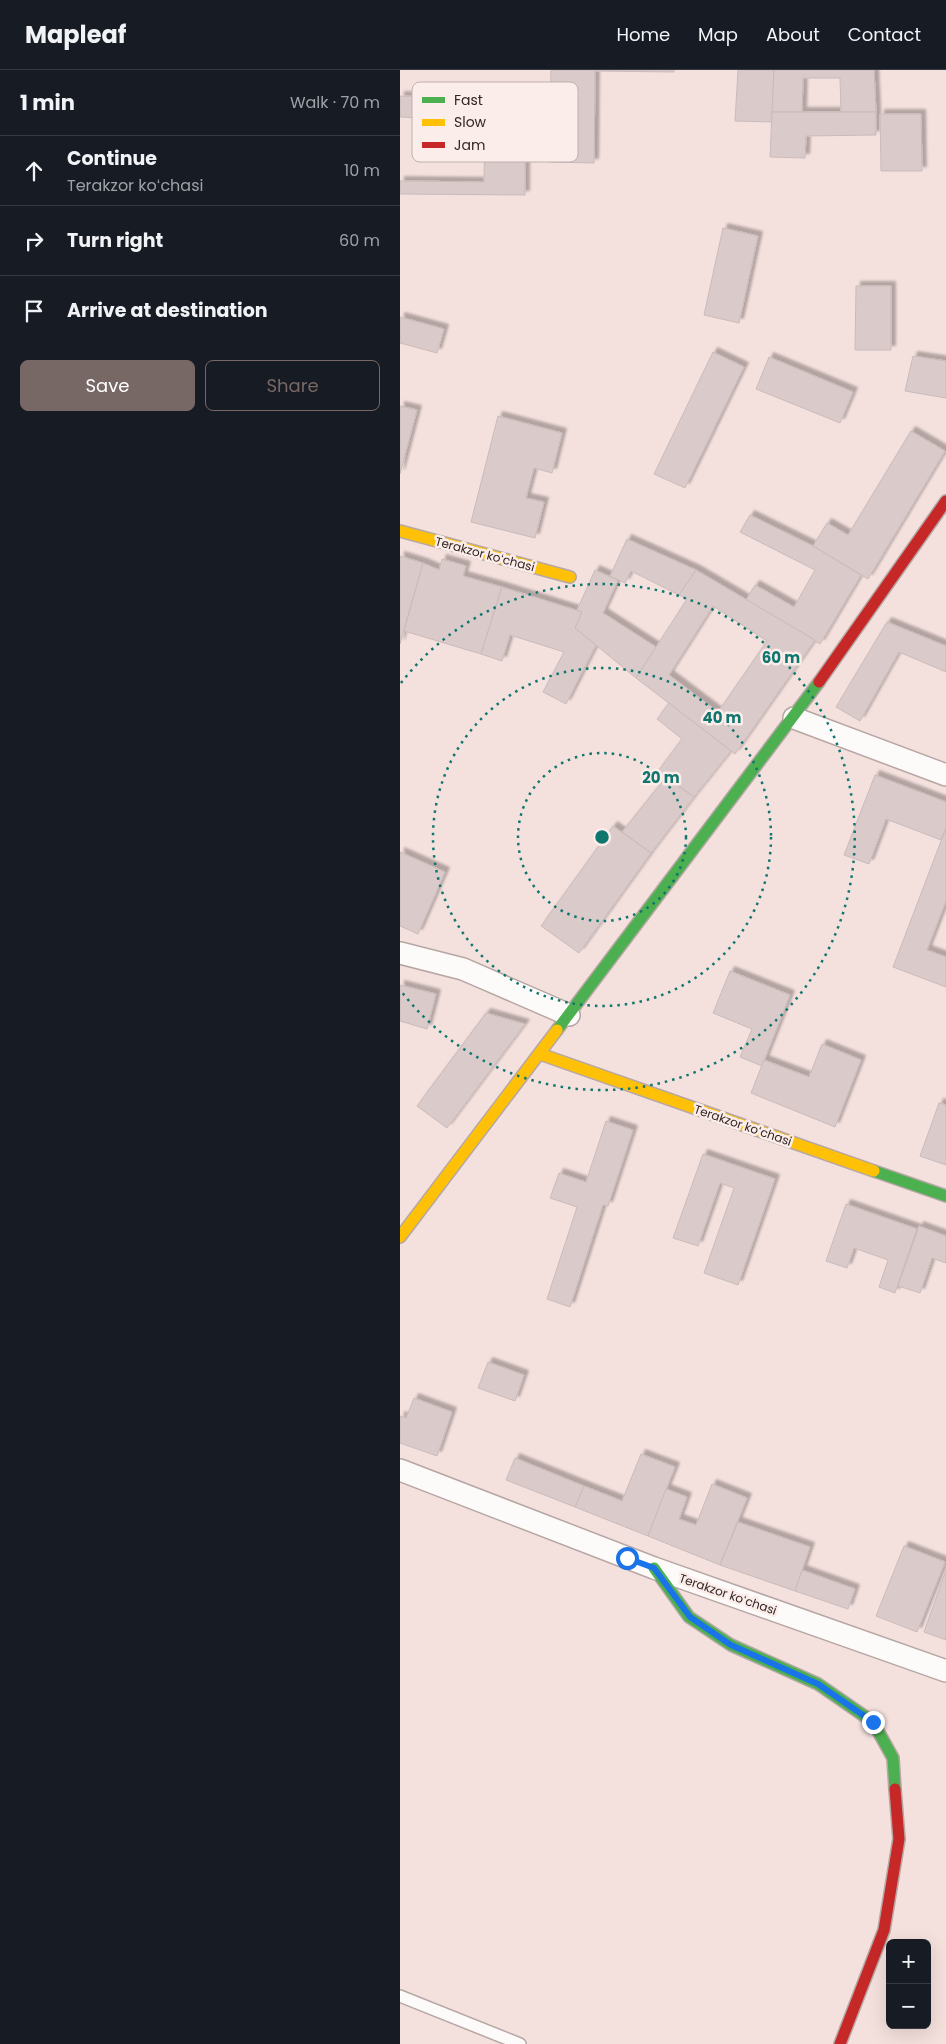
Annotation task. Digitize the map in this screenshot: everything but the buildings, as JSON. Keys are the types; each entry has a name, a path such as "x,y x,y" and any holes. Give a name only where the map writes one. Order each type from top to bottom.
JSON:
{"street":[{"path":"400,1237 794,718 946,502"},
{"name":"Terakzor koʻchasi","path":"400,531 570,577"},
{"path":"794,718 946,775"},
{"path":"400,953 462,969 569,1015"},
{"name":"Terakzor koʻchasi","path":"540,1054 946,1196"},
{"name":"Terakzor koʻchasi","path":"400,1470 654,1568 946,1671"},
{"path":"654,1568 690,1617 731,1645 818,1684 873,1722 893,1758 899,1839 884,1930 840,2044"}],"lane":[{"path":"400,1996 520,2044"}],"traffic: fast":[{"path":"557,1030 819,682"},
{"path":"874,1171 946,1196"},
{"path":"654,1568 689,1617 731,1645 818,1684 873,1722 893,1758 895,1789"}],"traffic: slow":[{"path":"400,531 570,577"},
{"path":"400,1237 557,1030"},
{"path":"540,1054 874,1171"}],"traffic: jam":[{"path":"819,682 946,501"},
{"path":"840,2044 884,1930 899,1839 895,1789"}],"route":[{"path":"627,1558 654,1568 690,1617 731,1645 818,1684 873,1722"}]}
